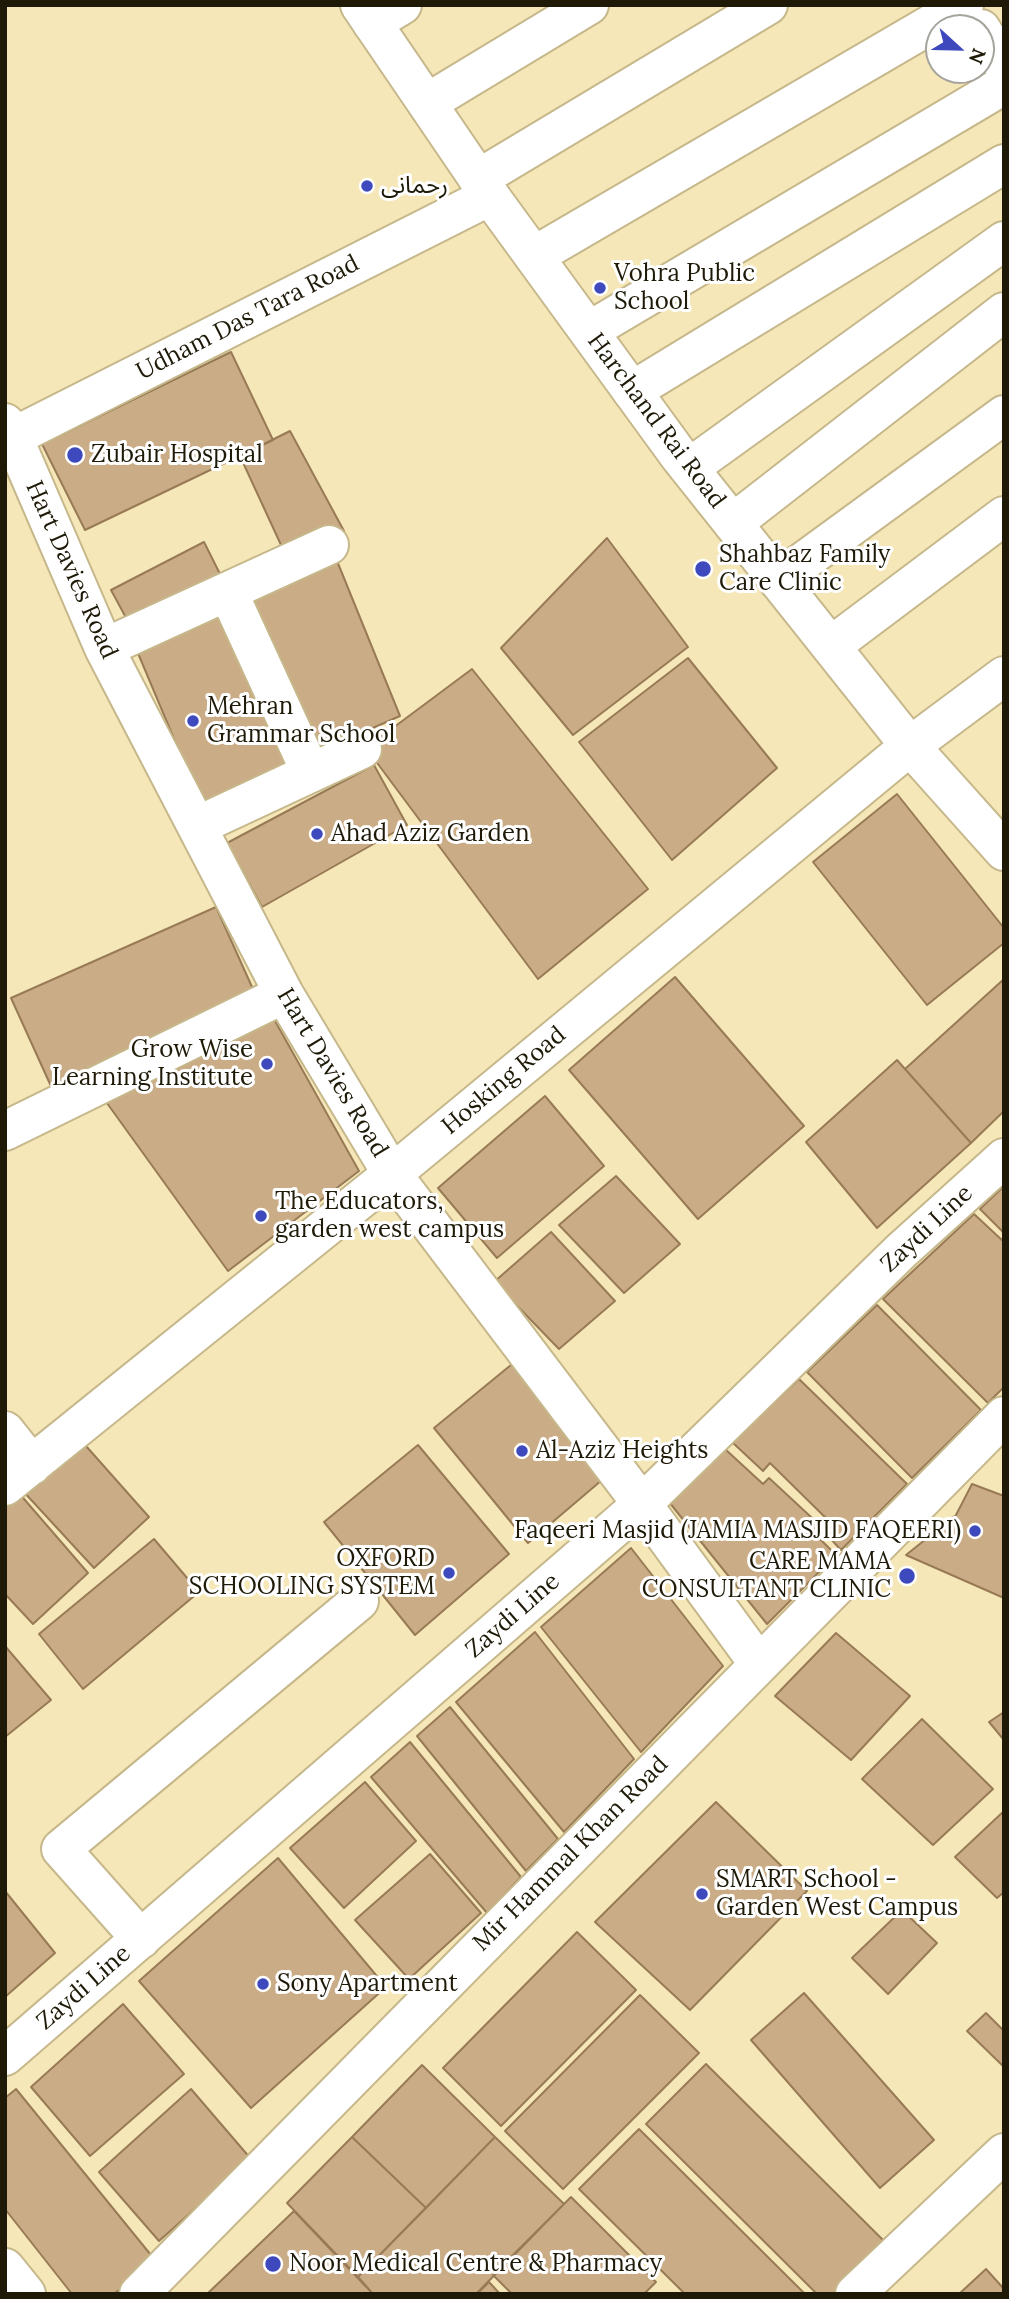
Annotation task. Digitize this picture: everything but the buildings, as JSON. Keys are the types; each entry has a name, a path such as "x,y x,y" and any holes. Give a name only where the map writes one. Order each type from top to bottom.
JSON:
{"street":[{"path":"427,103 589,5"},
{"name":"Udham Das Tara Road","path":"8,433 484,187 768,5"},
{"name":"Harchand Rai Road","path":"378,11 427,103 484,187 689,468 910,746 1001,841"},
{"path":"534,256 925,45"},
{"path":"995,49 1004,66"},
{"path":"589,331 1004,85"},
{"path":"632,391 1004,164"},
{"path":"689,468 1004,241"},
{"path":"733,523 1004,312"},
{"path":"779,580 1004,415"},
{"name":"Hart Davies Road","path":"8,433 104,648 284,994 392,1174 642,1504 759,1664"},
{"path":"831,646 1004,516"},
{"path":"104,648 329,545"},
{"path":"228,592 311,773"},
{"name":"Hosking Road","path":"18,1476 392,1174 910,746 1004,676"},
{"path":"197,826 362,749"},
{"path":"5,1132 284,994"},
{"name":"Zaydi Line","path":"5,2056 642,1504 901,1251 1004,1158"},
{"name":"Mir Hammal Khan Road","path":"139,2294 1004,1416"},
{"path":"5,1431 18,1476"},
{"path":"141,1939 61,1849 359,1601"},
{"path":"855,2294 1004,2153"},
{"path":"5,2268 26,2294"}],"place":[{"name":"رحمانی","path":"367,186"},
{"name":"Vohra Public School","path":"600,288"},
{"name":"Zubair Hospital","path":"75,455"},
{"name":"Shahbaz Family Care Clinic","path":"703,569"},
{"name":"Mehran Grammar School","path":"193,721"},
{"name":"Ahad Aziz Garden","path":"317,834"},
{"name":"Grow Wise Learning Institute","path":"267,1064"},
{"name":"The Educators, garden west campus","path":"261,1216"},
{"name":"Al-Aziz Heights","path":"522,1451"},
{"name":"Faqeeri Masjid (JAMIA MASJID FAQEERI)","path":"975,1531"},
{"name":"OXFORD SCHOOLING SYSTEM","path":"449,1573"},
{"name":"CARE MAMA CONSULTANT CLINIC","path":"907,1576"},
{"name":"SMART School - Garden West Campus","path":"702,1894"},
{"name":"Sony Apartment","path":"263,1984"},
{"name":"Noor Medical Centre & Pharmacy","path":"273,2264"}]}
